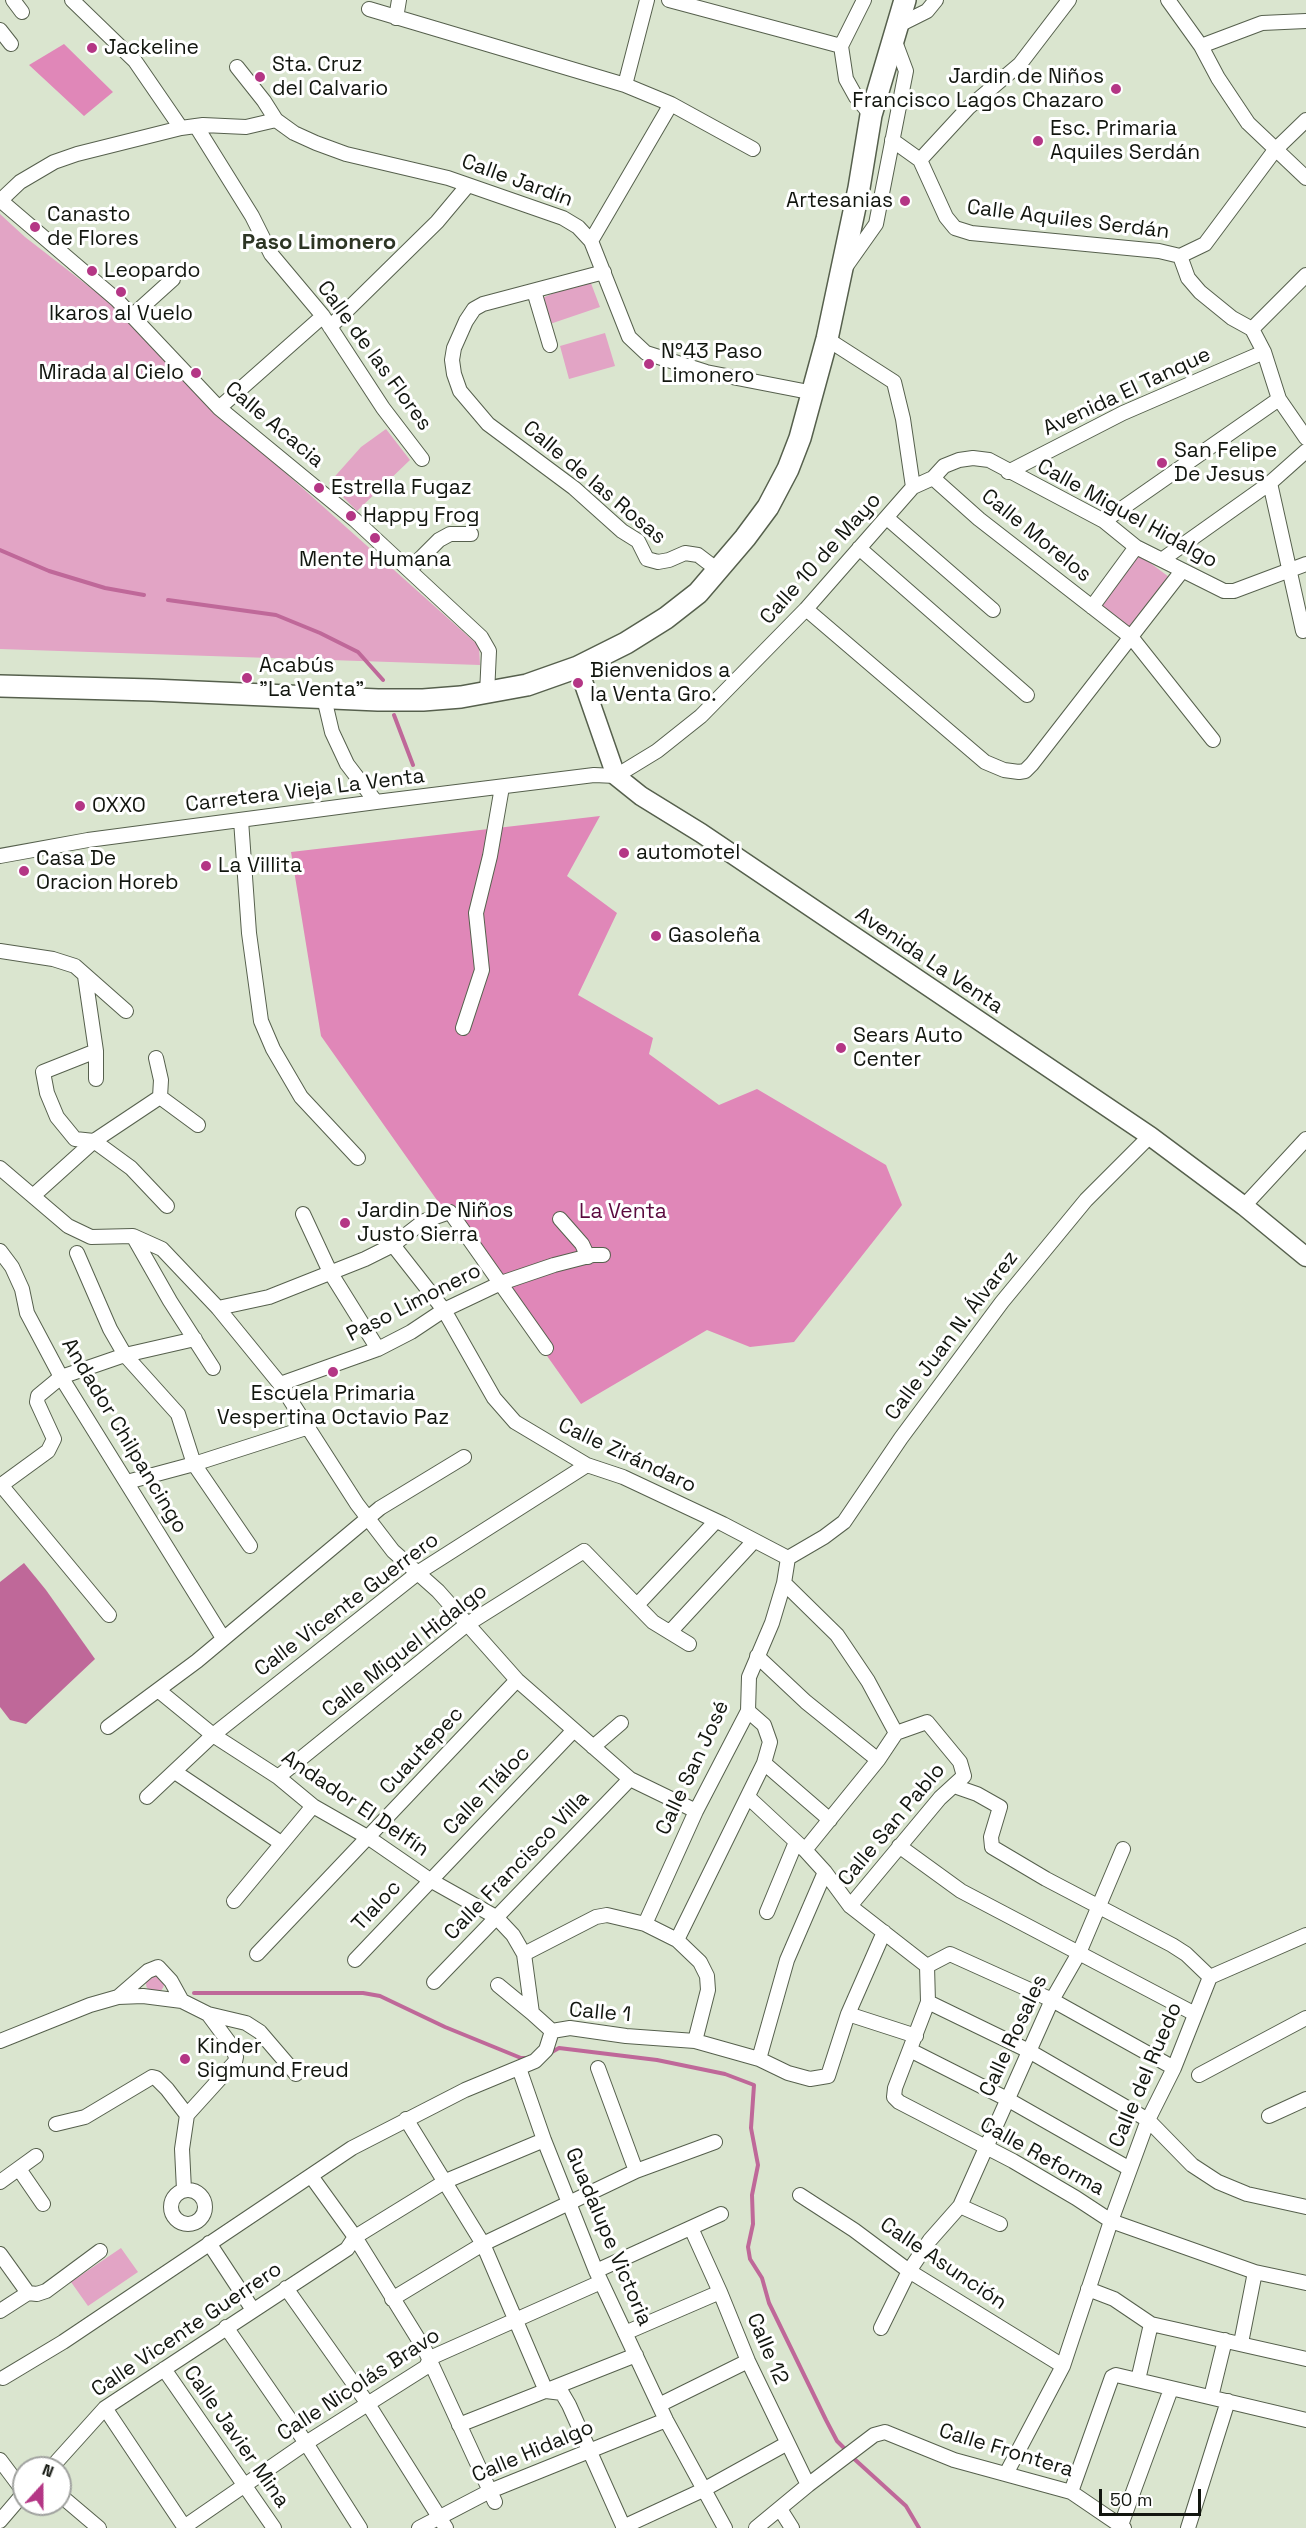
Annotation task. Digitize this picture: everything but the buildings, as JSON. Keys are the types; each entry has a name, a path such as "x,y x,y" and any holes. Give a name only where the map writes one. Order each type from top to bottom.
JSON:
{"highway":[{"path":"0,686 152,690 324,699 423,700 487,694 527,685 578,667 626,644 666,618 698,593 719,571 768,507 788,469 814,393 872,115 905,0"}],"main road":[{"path":"578,667 616,776"},
{"name":"Avenida La Venta","path":"616,776 641,796 701,833 1150,1136 1244,1206 1306,1257"}],"street":[{"path":"13,0 22,12"},
{"path":"72,0 135,61 181,128"},
{"path":"396,18 399,0"},
{"path":"625,85 647,0"},
{"path":"669,0 841,46"},
{"path":"864,0 841,46 846,79 856,97 872,115"},
{"path":"840,274 876,224 906,71 895,32 927,11 936,0"},
{"path":"920,160 968,108 1020,64 1070,0"},
{"path":"1168,0 1201,46 1218,78 1248,123 1306,178"},
{"path":"369,9 625,85 671,104 753,149"},
{"path":"1201,46 1262,23 1306,21"},
{"path":"0,30 10,44"},
{"path":"0,200 20,182 54,162 181,128 246,127 276,120 264,100 237,67"},
{"path":"591,241 671,104"},
{"name":"Calle Jardín","path":"276,120 294,133 346,154 418,170 468,185 562,218 578,226 591,241 629,337 646,353 706,372 814,393"},
{"path":"1180,256 1205,244 1275,150 1306,120"},
{"name":"Calle de las Flores","path":"196,126 252,216 271,254 327,322 383,408 422,459"},
{"name":"Calle Aquiles Serdán","path":"892,140 920,160 946,217 955,228 971,233 1159,251 1180,256 1188,278 1200,292 1232,318 1252,329"},
{"path":"219,408 327,322 437,222 468,185"},
{"name":"Calle Acacia","path":"0,200 117,300 219,408 355,520 481,637 489,651 487,694"},
{"path":"550,345 534,291 604,272"},
{"path":"1306,275 1252,329 1264,352 1279,399 1306,438"},
{"path":"132,316 173,279"},
{"name":"Calle de las Rosas","path":"534,291 483,304 474,309 460,332 452,360 460,392 488,424 574,488 622,531 638,541 647,559 658,562 684,553 698,555 719,571"},
{"name":"Calle 10 de Mayo","path":"616,776 657,751 701,716 806,609 913,487 903,419 894,382 827,339"},
{"name":"Avenida El Tanque","path":"1008,472 1123,412 1264,352"},
{"path":"1104,522 1279,399"},
{"path":"1163,560 1270,483 1306,451"},
{"name":"Calle Miguel Hidalgo","path":"933,478 944,466 959,460 973,458 989,460 1104,522 1136,547 1224,591 1234,591 1306,564"},
{"path":"913,487 933,478"},
{"name":"Calle Morelos","path":"933,478 979,519 1132,638 1213,740"},
{"path":"1270,483 1304,631"},
{"path":"887,518 993,610"},
{"path":"409,570 439,540 450,534 471,534"},
{"path":"1092,607 1136,547"},
{"path":"859,548 1027,695"},
{"path":"806,609 985,762 1004,770 1019,772 1032,764 1182,571"},
{"path":"324,699 332,732 347,764 376,802"},
{"name":"Carretera Vieja La Venta","path":"0,856 88,840 376,802 594,775 616,776"},
{"path":"463,1028 482,970 476,913 490,856 502,787"},
{"path":"242,820 249,933 261,1021 273,1049 301,1097 358,1158"},
{"path":"0,951 75,966 126,1011"},
{"path":"85,976 96,1051 96,1079"},
{"path":"96,1051 42,1072 46,1094 57,1118 75,1138 94,1140 131,1168 167,1206"},
{"path":"156,1058 161,1080 160,1097"},
{"path":"34,1195 94,1140 160,1097"},
{"path":"160,1097 198,1125"},
{"name":"Calle Juan N. Álvarez","path":"788,1558 844,1522 901,1438 1002,1302 1086,1200 1150,1136"},
{"path":"1244,1206 1306,1139"},
{"path":"0,1168 68,1226 91,1237 134,1236 162,1249 218,1308 280,1384 368,1519 393,1551 418,1572 517,1680 592,1747 630,1779 696,1811"},
{"path":"218,1308 269,1297 365,1259 393,1245 424,1221 450,1212 546,1348"},
{"path":"303,1214 330,1272 378,1349"},
{"path":"560,1218 582,1244 588,1257"},
{"path":"134,1236 170,1301 213,1368"},
{"name":"Calle Zirándaro","path":"393,1245 444,1310 494,1398 515,1422 587,1465 623,1477 788,1558"},
{"name":"Andador Chilpancingo","path":"0,1251 12,1267 22,1289 27,1313 61,1377 223,1638"},
{"path":"77,1253 124,1355 178,1414 194,1464 250,1546"},
{"name":"Paso Limonero","path":"280,1384 378,1349 411,1332 444,1310 501,1282 554,1265 603,1255"},
{"path":"109,1615 1,1486 48,1451 54,1439 37,1402 38,1395 61,1377 124,1355 195,1339"},
{"path":"127,1482 194,1464 309,1427"},
{"path":"108,1727 158,1690 399,1495 464,1457"},
{"name":"Calle Vicente Guerrero","path":"147,1797 213,1735 418,1572 587,1465"},
{"path":"638,1604 716,1521"},
{"path":"670,1632 754,1540"},
{"name":"Calle Miguel Hidalgo","path":"278,1778 466,1625 584,1551 653,1622 689,1644"},
{"name":"Calle San José","path":"645,1924 696,1811 748,1711 747,1686 772,1623 784,1583 788,1558"},
{"path":"767,1912 800,1846 830,1820 878,1760 896,1733 868,1681 837,1635 784,1583"},
{"path":"757,1656 806,1702 878,1760"},
{"name":"Cuautepec","path":"257,1954 517,1680"},
{"name":"Andador El Delfín","path":"158,1690 213,1735 278,1778 314,1806 369,1838 430,1880 496,1917 513,1935 524,1954"},
{"path":"677,1940 764,1762 770,1742 764,1725 748,1711"},
{"name":"Calle San Pablo","path":"850,1906 940,1798 964,1776 960,1762 927,1722 896,1733"},
{"path":"592,1747 621,1723"},
{"name":"Calle Tláloc","path":"430,1880 574,1730"},
{"path":"764,1762 830,1820"},
{"path":"175,1772 281,1843"},
{"name":"Calle Francisco Villa","path":"434,1982 630,1779"},
{"path":"954,1786 977,1794 1000,1807 991,1837 992,1846 1099,1907 1172,1945 1186,1954 1210,1977 1306,1935"},
{"path":"748,1797 825,1872 850,1906 927,1966 951,1954 1052,2000 1174,2068"},
{"path":"234,1900 314,1806"},
{"path":"899,1846 961,1891 1195,2014"},
{"name":"Calle Rosales","path":"881,2328 909,2271 930,2240 960,2206 1052,2000 1079,1953 1123,1850"},
{"path":"825,1872 787,1960 759,2059 788,2073 810,2079 828,2076 848,2014 884,1932"},
{"name":"Tlaloc","path":"355,1960 430,1880"},
{"path":"532,2013 524,1954 596,1917 607,1915 645,1924 677,1940 700,1962 707,1976 708,1990 695,2041"},
{"name":"Calle Reforma","path":"927,1966 928,2002 894,2088 894,2097 899,2102 1012,2161 1076,2198 1111,2222 1255,2272 1306,2283"},
{"path":"118,1997 148,1971 158,1967 171,1981 182,2001"},
{"name":"Calle del Ruedo","path":"1006,2474 1063,2366 1148,2120 1174,2068 1210,1977"},
{"name":"Calle 1","path":"498,1985 552,2031 570,2028 626,2036 695,2041 759,2059"},
{"path":"0,2041 90,2005 118,1997 143,1996 182,2001 208,2014 246,2023 260,2032 297,2074"},
{"path":"928,2002 1029,2051 1148,2120 1192,2165 1218,2182 1247,2194 1306,2208"},
{"path":"184,2190 182,2149 187,2115 235,2062 236,2057 231,2044 208,2014"},
{"path":"848,2014 916,2036"},
{"path":"1199,2075 1306,2018"},
{"path":"3,2378 63,2342 352,2148 465,2090 535,2061 546,2050 552,2031"},
{"path":"910,2050 1007,2099 1130,2169"},
{"name":"Guadalupe Victoria","path":"519,2068 544,2140 598,2276 666,2420 725,2528"},
{"path":"598,2068 636,2171"},
{"path":"56,2124 85,2117 152,2077 167,2089 187,2115"},
{"path":"1269,2116 1306,2099"},
{"path":"406,2119 483,2244 546,2391"},
{"name":"Calle Vicente Guerrero","path":"62,2456 105,2408 347,2249 355,2237 446,2181 544,2140"},
{"path":"392,2299 483,2244 636,2171 715,2142"},
{"path":"0,2182 36,2156"},
{"path":"19,2169 43,2204"},
{"path":"311,2176 355,2237 430,2358 492,2496"},
{"name":"Calle Asunción","path":"800,2195 854,2230 909,2271 1063,2366"},
{"path":"960,2206 1000,2224"},
{"name":"Calle Nicolás Bravo","path":"185,2528 306,2443 426,2367 430,2358 516,2319 722,2214"},
{"name":"Calle 12","path":"691,2228 748,2361 786,2444 808,2485"},
{"path":"209,2243 253,2310"},
{"path":"0,2311 28,2293 37,2294 46,2290 100,2251"},
{"path":"0,2254 28,2293"},
{"path":"1241,2343 1255,2272"},
{"path":"286,2288 368,2404 443,2523"},
{"path":"1088,2289 1114,2299 1151,2324 1306,2359"},
{"path":"625,2333 720,2292"},
{"path":"1138,2380 1151,2324"},
{"path":"226,2327 306,2443 360,2528"},
{"path":"1211,2397 1225,2340"},
{"path":"459,2425 636,2355"},
{"path":"659,2405 748,2361"},
{"name":"Calle Javier Mina","path":"164,2369 274,2528"},
{"path":"1071,2492 1112,2377 1121,2375 1306,2420"},
{"path":"1122,2526 1171,2389"},
{"path":"546,2391 562,2393 624,2527 703,2490 786,2444"},
{"path":"1188,2528 1228,2401"},
{"path":"105,2408 185,2528"},
{"name":"Calle Hidalgo","path":"419,2528 443,2523 492,2496 589,2451 666,2420"},
{"name":"Calle Frontera","path":"756,2528 874,2435 885,2432 954,2460 1071,2492 1122,2526"},
{"path":"0,2460 12,2476"},
{"path":"72,2504 99,2528"},
{"path":"0,2521 12,2506"},
{"path":"780,2509 792,2528"}],"shaded area":[{"path":"0,214 25,237 114,306 186,384 479,646 480,665 0,649"},
{"path":"589,278 600,307 550,324 540,299"},
{"path":"605,333 615,366 569,379 560,346"},
{"path":"386,429 410,460 357,511 329,483 361,447"},
{"path":"1137,553 1169,577 1127,629 1101,605"},
{"path":"24,1563 95,1659 26,1724 10,1720 0,1707 0,1582"},
{"path":"155,1975 161,1978 164,1984 161,1990 155,1993 149,1990 146,1984 149,1978"},
{"path":"121,2248 138,2272 88,2306 71,2282"}],"green space":[{"path":"64,44 113,92 84,116 29,65"},
{"name":"La Venta","path":"600,816 567,876 617,913 578,995 653,1038 649,1054 719,1105 757,1089 886,1165 902,1205 794,1342 750,1347 707,1330 581,1404 321,1036 291,852"}],"waterway":[{"path":"0,550 49,571 105,588 144,595"},
{"path":"168,600 276,615 358,652 383,680"},
{"path":"394,715 413,765"},
{"path":"194,1993 363,1993 380,1996 445,2027 521,2058 528,2058"},
{"path":"550,2053 559,2048 657,2060 725,2074 754,2085 751,2128 758,2165 752,2195 753,2224 748,2247 750,2259 762,2278 769,2303 826,2420 837,2441 846,2450"},
{"path":"851,2456 906,2506 919,2528"}],"place":[{"name":"Jackeline","path":"92,48"},
{"name":"Sta. Cruz del Calvario","path":"260,77"},
{"name":"Jardin de Niños Francisco Lagos Chazaro","path":"1116,89"},
{"name":"Esc. Primaria Aquiles Serdán","path":"1038,141"},
{"name":"Artesanias","path":"905,201"},
{"name":"Canasto de Flores","path":"35,227"},
{"name":"Leopardo","path":"92,271"},
{"name":"Ikaros al Vuelo","path":"121,292"},
{"name":"N°43 Paso Limonero","path":"649,364"},
{"name":"Mirada al Cielo","path":"196,373"},
{"name":"San Felipe De Jesus","path":"1162,463"},
{"name":"Estrella Fugaz","path":"319,488"},
{"name":"Happy Frog","path":"351,516"},
{"name":"Mente Humana","path":"375,538"},
{"name":"Acabús \"La Venta\"","path":"247,678"},
{"name":"Bienvenidos a la Venta Gro.","path":"578,683"},
{"name":"OXXO","path":"80,806"},
{"name":"automotel","path":"624,853"},
{"name":"La Villita","path":"206,866"},
{"name":"Casa De Oracion Horeb","path":"24,871"},
{"name":"Gasoleña","path":"656,936"},
{"name":"Sears Auto Center","path":"841,1048"},
{"name":"Jardin De Niños Justo Sierra","path":"345,1223"},
{"name":"Escuela Primaria Vespertina Octavio Paz","path":"333,1372"},
{"name":"Kinder Sigmund Freud","path":"185,2059"}],"district":[{"name":"Paso Limonero","path":"319,243"}]}
